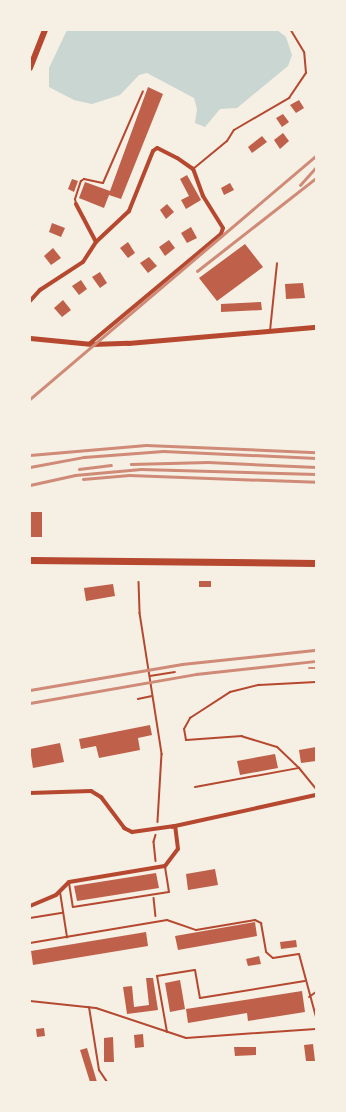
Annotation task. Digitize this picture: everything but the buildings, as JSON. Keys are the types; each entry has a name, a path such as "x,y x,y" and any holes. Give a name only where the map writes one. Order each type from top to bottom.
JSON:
{"highway":[{"path":"30,560 316,562"}],"main road":[{"path":"30,68 45,30"}],"street":[{"path":"30,301 40,290 83,262 96,242 129,211 154,149 177,158 193,169 203,196 223,228 221,234 88,344"},
{"path":"76,204 96,242"},
{"path":"30,338 88,344 316,327"},
{"path":"30,793 91,790 101,797 124,828 132,832 175,826 316,795"},
{"path":"30,906 60,891 69,882 164,866 178,849 175,826"}],"lane":[{"path":"193,169 227,141 234,130 289,98 306,73 304,52 291,30"},
{"path":"76,204 75,199 81,181 84,179 103,183 143,91"},
{"path":"270,331 277,263"},
{"path":"316,682 259,685 230,692 190,718 184,729 186,740 242,736 277,747 299,768 316,789"},
{"path":"195,787 299,768"},
{"path":"69,882 73,907 169,892 164,866"},
{"path":"60,891 67,937"},
{"path":"30,918 63,913"},
{"path":"30,943 167,920 196,930 255,920 261,923 266,952 273,958 299,954 309,997 316,1017"},
{"path":"166,1032 157,976 195,970 200,998 305,981"},
{"path":"309,997 316,992"},
{"path":"30,1001 89,1007 186,1038 316,1029"},
{"path":"89,1007 100,1070 107,1082"},
{"path":"124,1082 140,1082"}],"path":[{"path":"139,582 140,613 162,754 158,829 154,842 156,859"},
{"path":"149,676 175,672"},
{"path":"138,699 152,696"},
{"path":"154,898 156,918"}],"shaded area":[{"path":"67,30 277,30 286,37 292,55 288,66 237,108 220,109 205,127 195,123 197,109 194,98 147,73 139,75 120,95 92,104 74,100 49,87 49,68"}],"railway":[{"path":"30,399 316,156"},
{"path":"300,185 316,167"},
{"path":"197,271 316,178"},
{"path":"30,455 146,445 316,452"},
{"path":"30,467 84,457 163,451 316,458"},
{"path":"131,464 208,462 316,467"},
{"path":"79,469 111,465"},
{"path":"30,485 75,475 141,469 316,474"},
{"path":"83,479 129,475 316,482"},
{"path":"30,690 182,664 316,650"},
{"path":"30,703 196,674 316,661"},
{"path":"309,668 316,668"}]}
